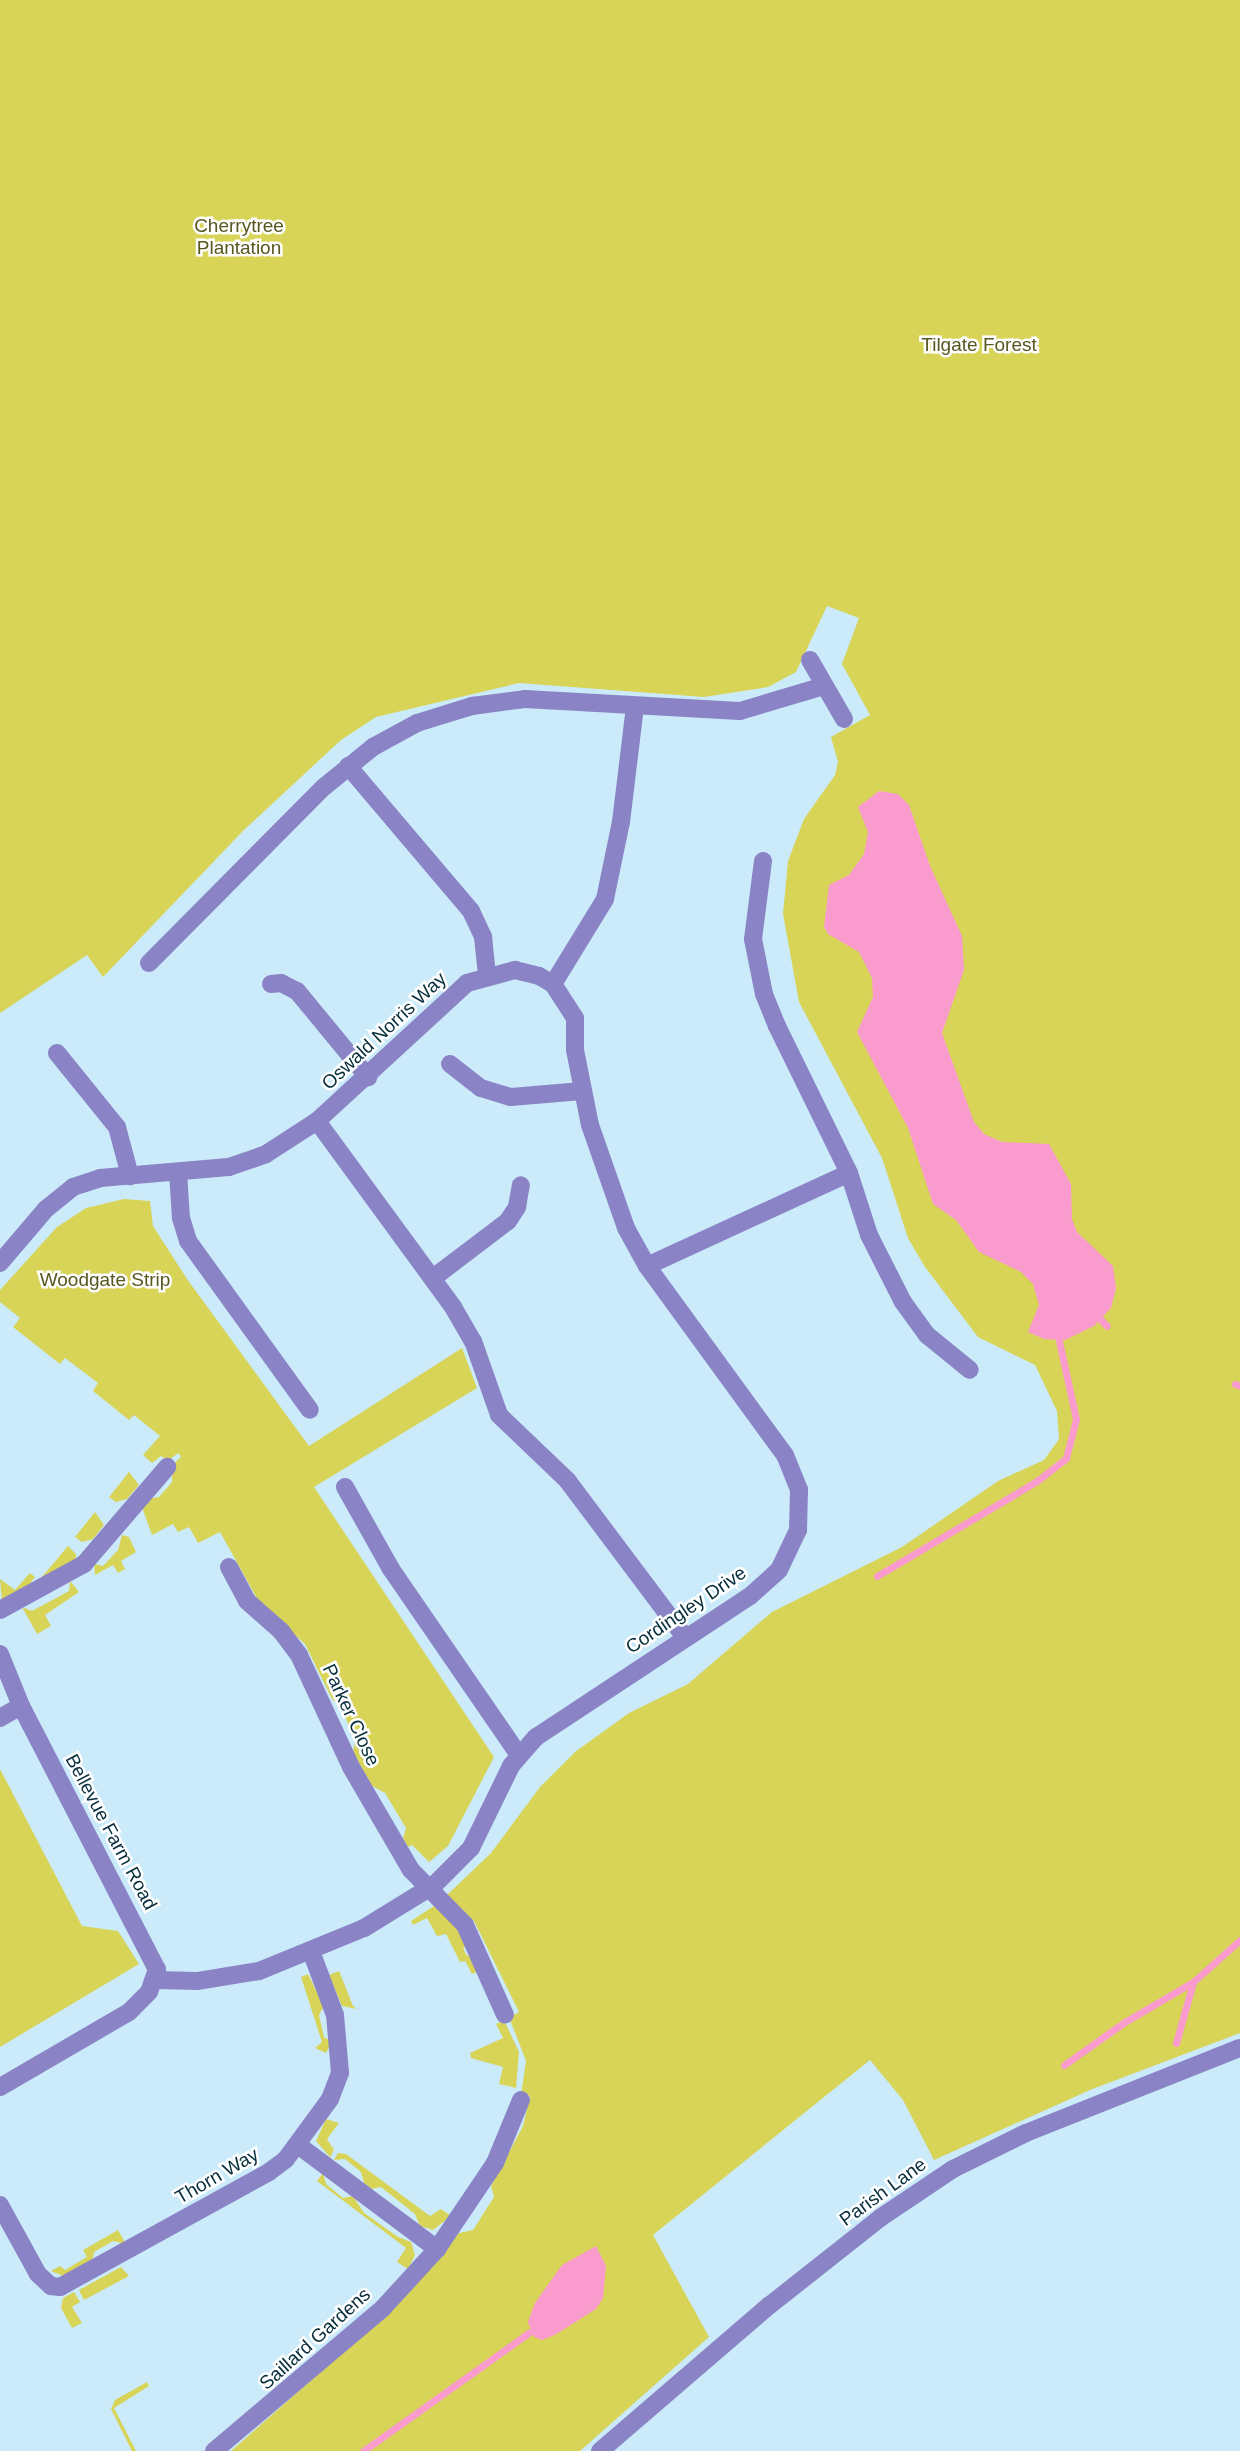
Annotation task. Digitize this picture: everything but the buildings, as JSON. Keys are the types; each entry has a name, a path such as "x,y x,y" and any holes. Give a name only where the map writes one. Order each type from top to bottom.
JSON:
{"street":[{"path":"810,660 844,719"},
{"path":"149,963 348,766 417,723 485,704 547,698 740,711 824,685"},
{"path":"635,706 621,822 605,899 554,985 575,1018 575,1050 582,1091 611,1192 644,1260 849,1172"},
{"path":"348,766 471,911 483,937 487,975"},
{"path":"763,860 753,939 764,994 849,1172 869,1235 903,1302 927,1335 970,1370"},
{"name":"Oswald Norris Way","path":"4,1250 65,1192 92,1180 246,1162 317,1121 368,1077 453,995 487,975 515,970 554,985"},
{"path":"271,984 281,982 297,991 368,1077"},
{"path":"57,1053 117,1127 130,1175"},
{"path":"450,1064 481,1088 511,1097 582,1091"},
{"path":"317,1121 433,1278 472,1341 499,1415 567,1480 685,1637"},
{"path":"178,1172 181,1218 188,1241 310,1410"},
{"path":"433,1278 508,1221 517,1207 521,1185"},
{"name":"Cordingley Drive","path":"155,1980 229,1978 311,1951 389,1914 427,1890 471,1848 519,1755 560,1718 750,1596 779,1570 795,1540 800,1499 785,1455 644,1260"},
{"path":"0,1610 84,1564 167,1467"},
{"path":"345,1486 390,1569 519,1755"},
{"name":"Parker Close","path":"229,1567 247,1601 281,1631 299,1655 351,1768 427,1890"},
{"name":"Bellevue Farm Road","path":"0,1654 21,1706 149,1948 157,1969 155,1980"},
{"path":"0,1718 21,1706"},
{"path":"427,1890 465,1925 505,2015"},
{"name":"Thorn Way","path":"0,2204 38,2274 51,2286 60,2287 269,2172 298,2145 330,2099 340,2073 335,2015 311,1951"},
{"path":"0,2087 129,2012 155,1980"},
{"name":"Parish Lane","path":"600,2451 769,2305 880,2218 953,2169 1026,2133 1240,2048"},
{"name":"Saillard Gardens","path":"214,2451 383,2308 437,2249 495,2163 521,2100"},
{"path":"298,2145 437,2249"}],"green space":[{"path":"0,0 1240,0 1240,2033 1090,2090 934,2160 903,2100 870,2060 653,2235 709,2337 580,2451 231,2451 402,2300 459,2233 473,2230 494,2197 491,2186 523,2126 530,2096 521,2094 526,2061 509,2017 519,2012 474,1921 447,1895 491,1853 540,1787 575,1752 629,1713 688,1684 772,1612 902,1547 998,1481 1044,1460 1059,1439 1057,1411 1035,1365 978,1337 925,1267 908,1238 882,1158 799,1002 783,914 788,861 804,819 835,775 838,762 831,737 870,715 842,664 859,618 827,606 796,672 768,687 704,697 519,683 376,717 341,740 243,831 103,977 87,955 0,1013"},
{"name":"Woodgate Strip","path":"124,1199 150,1201 153,1226 187,1279 309,1446 462,1348 477,1388 314,1487 494,1757 448,1846 429,1862 412,1845 408,1847 403,1838 406,1828 385,1793 372,1786 353,1752 355,1742 341,1706 332,1699 305,1644 259,1602 220,1532 198,1543 189,1527 178,1532 173,1524 152,1535 142,1507 148,1499 159,1497 172,1482 172,1465 181,1457 178,1453 168,1461 161,1456 152,1463 143,1455 160,1436 134,1415 129,1420 93,1391 98,1383 65,1358 60,1364 13,1327 20,1318 0,1302 0,1290 57,1227 86,1208"},
{"path":"129,1472 139,1485 127,1499 116,1502 109,1497"},
{"path":"95,1512 104,1525 93,1539 82,1542 75,1537"},
{"path":"122,1535 129,1537 136,1552 121,1561 125,1569 118,1573 113,1565 95,1575 94,1564 103,1566 118,1550"},
{"path":"68,1546 76,1554 76,1561 41,1578"},
{"path":"30,1573 35,1577 25,1590 2,1603 0,1579 15,1590"},
{"path":"70,1581 79,1592 45,1615 51,1626 37,1634 22,1607 32,1611 69,1591"},
{"path":"0,1769 82,1926 118,1931 139,1964 0,2047"},
{"path":"434,1906 454,1923 467,1946 463,1948 467,1956 471,1954 479,1971 472,1974 465,1961 460,1962 446,1934 437,1936 427,1918 413,1925 411,1921"},
{"path":"339,1971 353,2006 357,2009 342,2006 329,1975"},
{"path":"308,1974 324,2006 319,2015 324,2037 332,2042 326,2053 315,2048 322,2042 301,1977"},
{"path":"504,2020 519,2052 516,2088 499,2084 503,2067 471,2058 470,2053 503,2038 496,2024"},
{"path":"326,2119 339,2123 327,2139 334,2150 330,2157 316,2141"},
{"path":"338,2153 346,2154 430,2216 441,2209 451,2216 433,2230 420,2226 415,2214 381,2187 372,2189 364,2183 361,2172 345,2159 334,2160"},
{"path":"323,2173 326,2184 343,2198 353,2196 364,2213 398,2237 411,2242 415,2255 408,2269 397,2262 406,2248 317,2181"},
{"path":"118,2230 126,2244 113,2241 94,2252 92,2263 63,2276 51,2271 60,2266 65,2270 87,2257 83,2250"},
{"path":"121,2267 129,2276 84,2300 79,2290"},
{"path":"74,2292 80,2302 72,2307 82,2323 72,2328 61,2308 63,2298"},
{"path":"147,2382 149,2386 114,2408 136,2451 132,2451 111,2409 115,2400"}],"shaded area":[{"path":"879,791 898,794 909,805 930,866 962,936 964,970 942,1033 974,1122 984,1134 1002,1142 1049,1144 1071,1184 1072,1219 1077,1232 1113,1266 1116,1288 1111,1308 1094,1326 1065,1340 1044,1339 1028,1332 1039,1305 1033,1284 1021,1272 979,1252 956,1220 933,1204 908,1128 857,1032 873,997 872,978 859,952 828,934 824,927 829,885 849,875 864,854 868,832 858,807"},
{"path":"596,2246 606,2266 603,2298 596,2309 555,2335 542,2340 534,2337 528,2322 535,2303 562,2265"}],"waterway":[{"path":"1101,1320 1107,1326"},
{"path":"877,1576 1037,1481 1066,1458 1076,1419 1059,1341"},
{"path":"1235,1384 1240,1386"},
{"path":"1176,2043 1193,1982 1240,1940"},
{"path":"1064,2065 1123,2023 1193,1982"},
{"path":"363,2451 530,2332"}],"park label":[{"name":"Cherrytree Plantation","path":"239,237"},
{"name":"Tilgate Forest","path":"979,345"}]}
